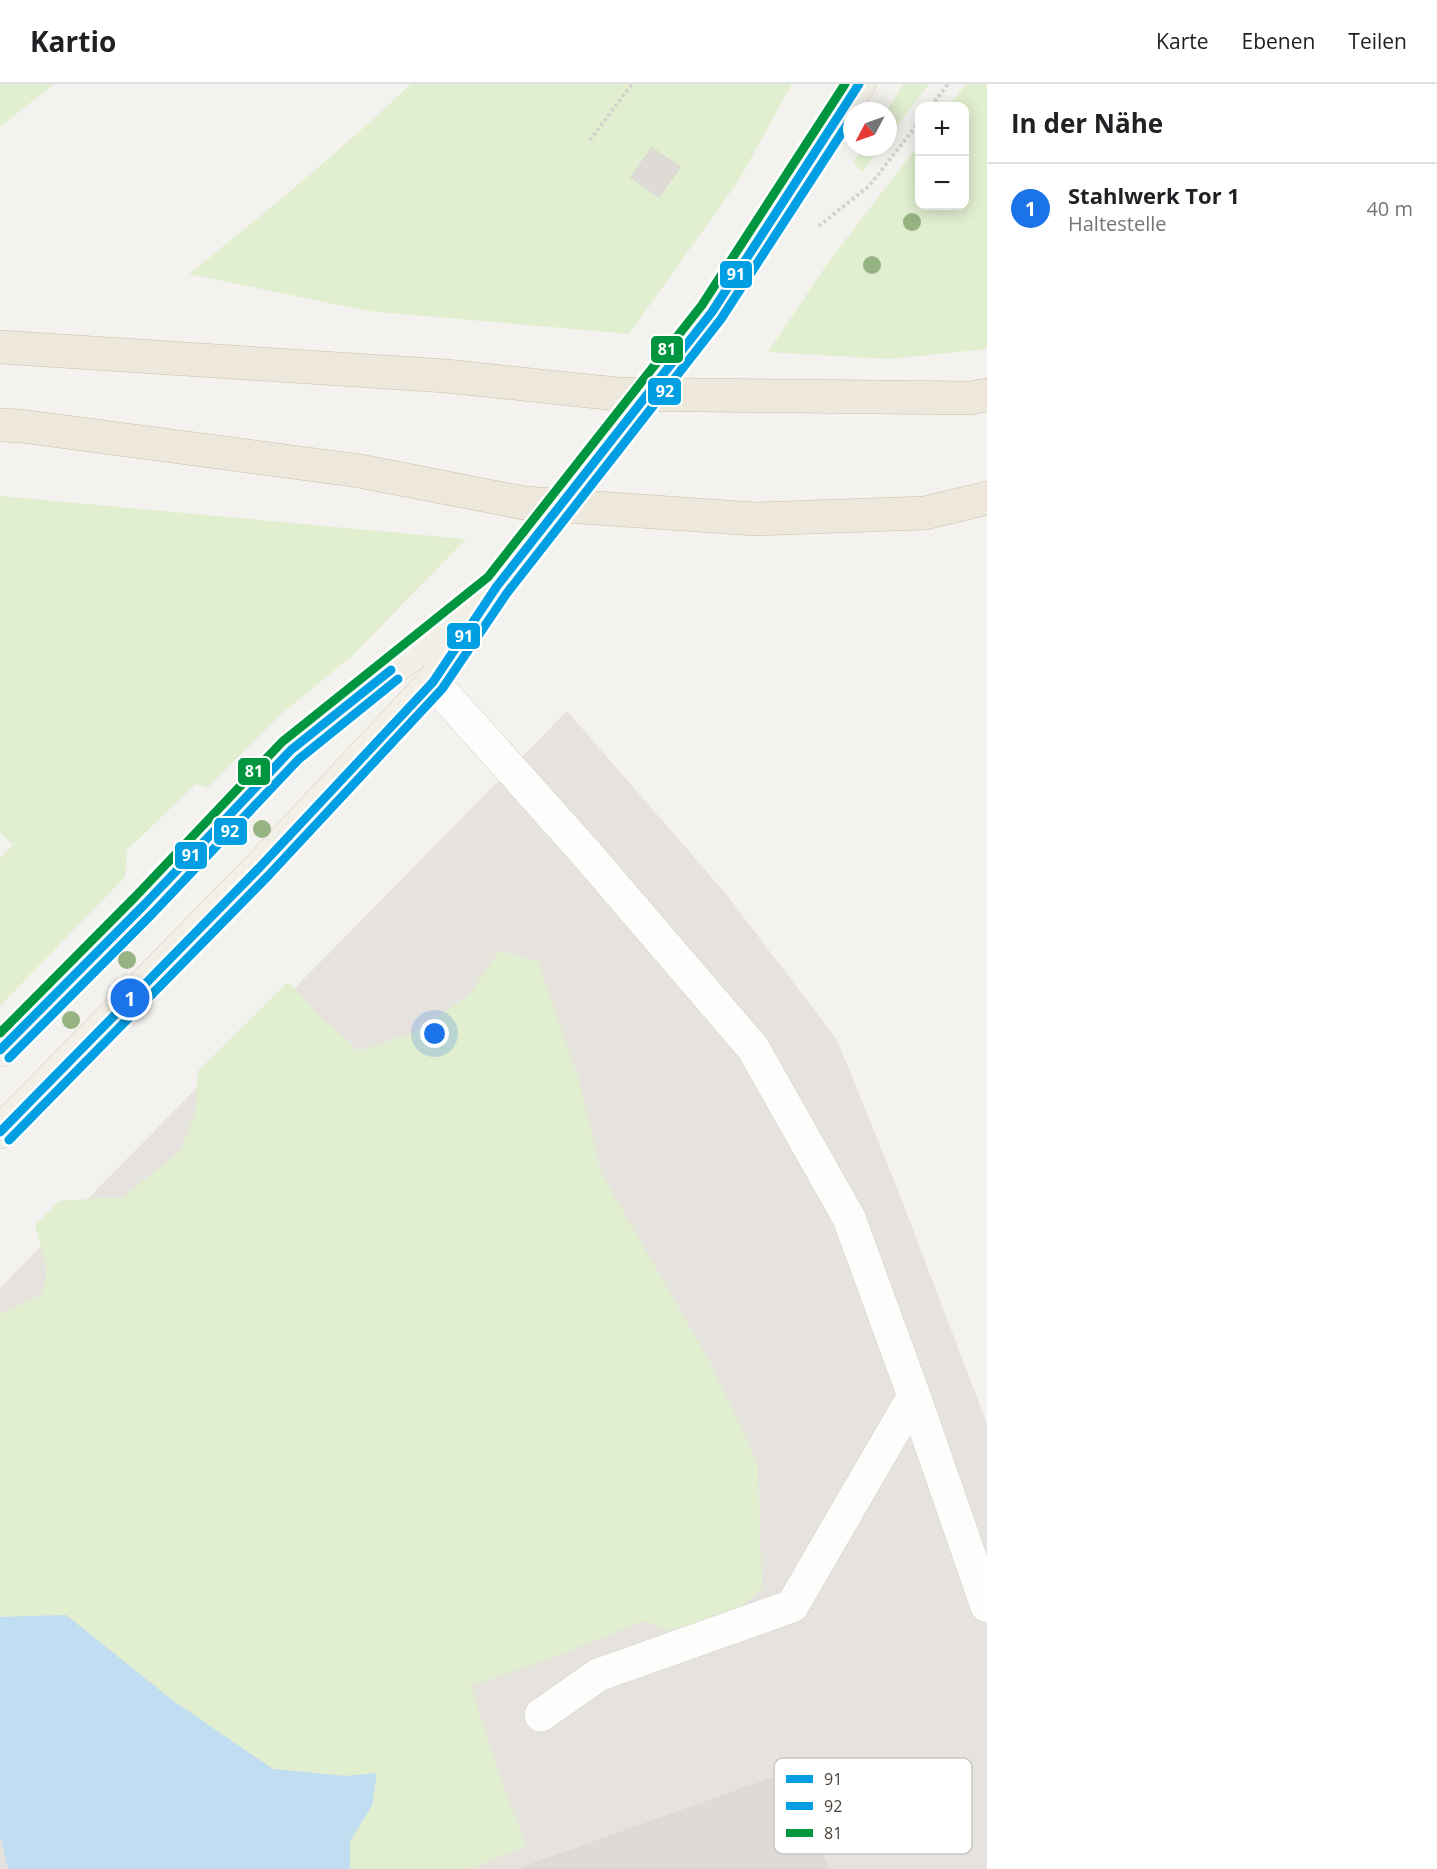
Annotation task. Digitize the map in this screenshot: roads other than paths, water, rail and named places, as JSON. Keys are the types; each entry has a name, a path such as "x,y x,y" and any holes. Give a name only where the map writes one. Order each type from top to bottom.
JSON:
{"highway":[{"path":"0,347 434,375 617,394 970,399 987,395"},
{"path":"0,425 360,471 524,503 754,519 925,513 987,498"}],"main road":[{"path":"0,1132 259,868 433,682 497,586 712,312 859,84"},
{"path":"0,1050 144,905 291,750 497,586"}],"lane":[{"path":"433,682 585,852 753,1048 849,1218 987,1606"},
{"path":"541,1715 598,1675 792,1606 914,1396"}],"water":[{"path":"66,1615 172,1700 273,1769 345,1776 377,1773 372,1806 350,1841 350,1869 8,1869 0,1836 0,1617"}],"place":[{"name":"Stahlwerk Tor 1","path":"130,998"}]}
